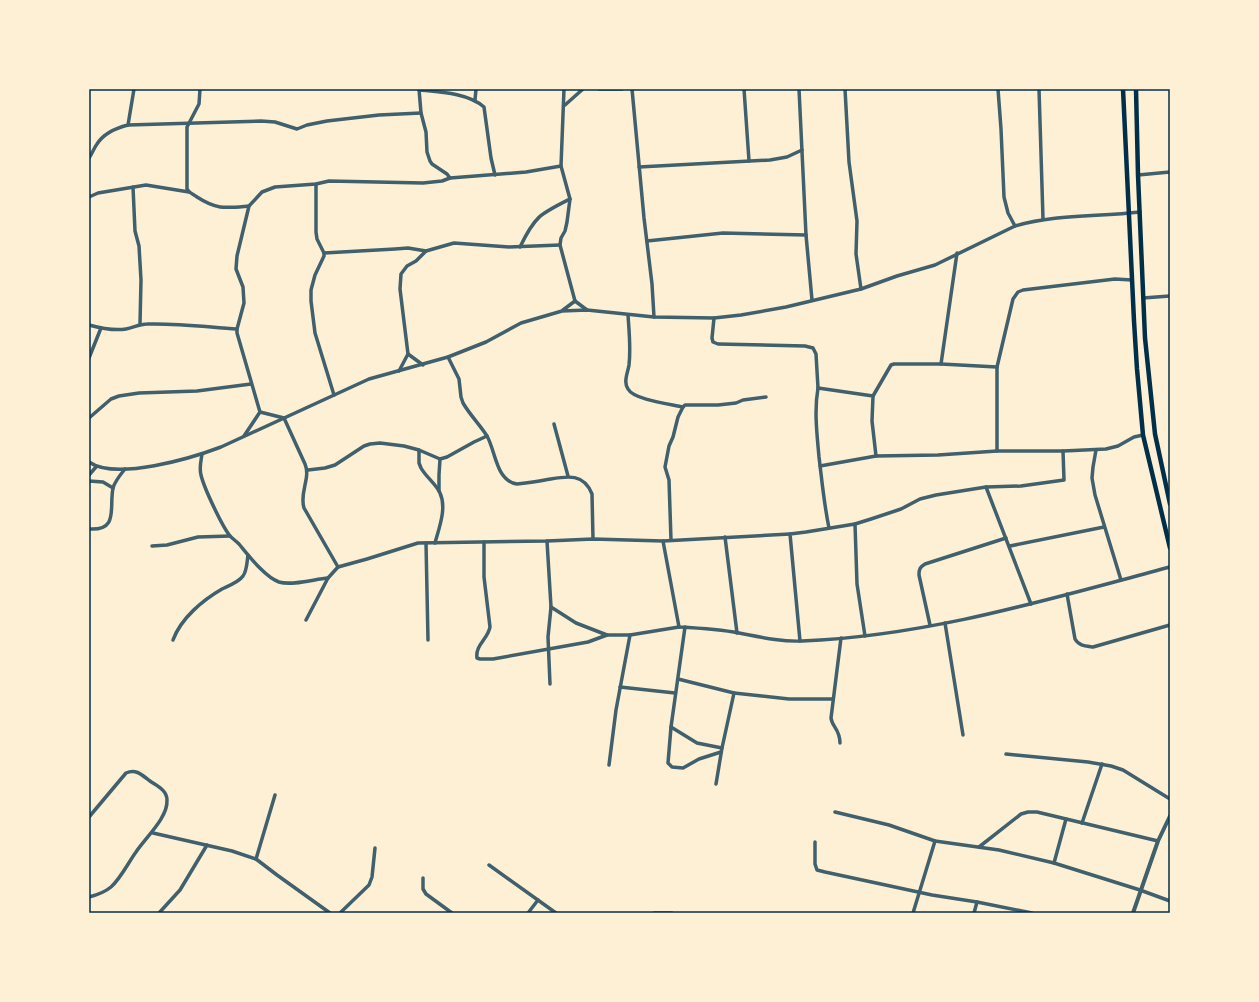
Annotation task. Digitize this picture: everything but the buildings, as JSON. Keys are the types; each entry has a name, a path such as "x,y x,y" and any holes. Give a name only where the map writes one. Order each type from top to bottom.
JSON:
{"main road":[{"path":"1123,89 1137,369 1143,435 1170,548"},
{"path":"1136,89 1143,298 1149,381 1154,427 1168,486 1170,504"}],"street":[{"path":"128,125 134,89"},
{"path":"189,192 186,186 186,130 188,123 199,104 200,89"},
{"path":"450,178 430,161 427,152 426,132 421,114 419,89 475,100 484,107 491,158 495,175"},
{"path":"475,100 476,89"},
{"path":"564,89 565,105 562,118 561,166 570,199 567,222 560,245 575,301 587,310"},
{"path":"565,105 582,89 588,89"},
{"path":"599,89 622,89"},
{"path":"632,89 652,284 654,318"},
{"path":"744,89 749,161"},
{"path":"799,89 806,235 812,300"},
{"path":"844,89 849,162 857,221 856,254 861,289"},
{"path":"998,89 1004,197 1008,213 1015,226"},
{"path":"1039,89 1043,219"},
{"path":"89,158 91,149 108,133 128,125 261,121 275,122 297,129 307,125 327,121 379,115 421,114"},
{"path":"639,167 727,161 770,160 787,157 802,150"},
{"path":"260,412 237,329 244,302 244,292 237,274 236,262 249,206 262,192 268,188 316,184 341,180 389,183 432,183 442,182 450,178 526,172 561,166"},
{"path":"1138,175 1170,172"},
{"path":"316,184 316,232 317,239 324,256 314,275 311,290 311,301 315,333 334,395"},
{"path":"89,197 98,193 146,185 189,192 216,207 249,206"},
{"path":"133,187 135,231 139,246 141,280 140,324"},
{"path":"520,246 531,224 543,212 570,199"},
{"path":"89,462 96,467 125,469 179,461 202,454 369,379 448,357 486,342 521,323 562,311 587,310 654,318 714,318 741,315 861,289 897,276 935,265 1015,226 1043,219 1140,212"},
{"path":"647,241 723,233 806,235"},
{"path":"324,253 402,248 426,251 454,243 486,246 560,245"},
{"path":"399,371 408,354 400,288 400,274 407,266 416,261 426,251"},
{"path":"941,364 957,254"},
{"path":"997,451 997,367 1012,299 1018,292 1023,290 1115,279 1132,280"},
{"path":"1143,298 1170,296"},
{"path":"562,311 575,301"},
{"path":"628,315 630,354 626,384 628,390 640,397 683,407 685,405 718,405 736,403 743,400 766,398"},
{"path":"714,318 712,338 713,342 718,344 805,346 813,348 816,354 818,388 816,403 820,466 823,497 829,528"},
{"path":"89,325 101,328 124,329 140,324 190,325 237,329"},
{"path":"89,358 101,328"},
{"path":"408,354 423,365"},
{"path":"448,357 460,383 463,403 487,436 496,461 504,476 510,483 517,484 568,476 577,478 586,483 590,487 592,494 593,539"},
{"path":"876,456 872,421 873,396 891,365 941,364 997,367"},
{"path":"89,418 111,399 120,396 139,393 198,391 251,384"},
{"path":"818,388 873,396"},
{"path":"671,540 669,480 665,467 669,446 678,417 683,407"},
{"path":"260,412 284,418"},
{"path":"244,436 260,412"},
{"path":"284,418 308,470 302,502 304,508 338,567"},
{"path":"554,424 568,476"},
{"path":"820,466 876,456 938,455 997,451 1096,450 1118,446 1134,437 1143,435"},
{"path":"308,470 335,465 364,446 370,444 380,443 404,446 419,450 440,459 447,457 487,436"},
{"path":"419,450 419,463 421,468 440,492"},
{"path":"1096,450 1092,478 1095,495 1121,580"},
{"path":"306,620 328,578 338,567 408,545 426,543 547,542 593,539 663,541 806,532 855,524 901,509 920,499 931,496 986,487 1021,486 1064,480 1063,451"},
{"path":"202,454 200,474 204,486 221,522 230,536 248,555 266,572 280,582 300,582 328,578"},
{"path":"435,543 442,513 439,475 440,459"},
{"path":"89,475 96,467"},
{"path":"89,529 106,527 109,523 113,488 118,477 125,469"},
{"path":"89,481 103,482 113,488"},
{"path":"986,487 1010,546 1031,604"},
{"path":"855,524 857,584 865,636"},
{"path":"1010,546 1104,528"},
{"path":"790,534 800,641"},
{"path":"152,546 167,545 198,537 230,536"},
{"path":"725,537 738,633"},
{"path":"930,625 919,575 921,566 1006,538"},
{"path":"663,541 679,627"},
{"path":"484,542 484,577 490,627 488,633 477,649 477,658 480,659 493,659 588,642 606,635 630,635 679,627 800,641 865,636 945,623 1031,604 1170,567"},
{"path":"547,542 551,607 549,621 550,684"},
{"path":"426,543 428,640"},
{"path":"173,640 177,631 202,601 244,576 248,555"},
{"path":"1067,594 1075,639 1077,643 1083,646 1093,647 1170,625"},
{"path":"551,607 576,623 606,635"},
{"path":"945,623 963,735"},
{"path":"684,627 671,727 668,765 683,768 699,759 721,750"},
{"path":"609,765 620,687 630,635"},
{"path":"840,743 839,732 831,721 841,638"},
{"path":"678,679 734,693 789,699 833,699"},
{"path":"620,687 675,693"},
{"path":"716,784 721,750 734,693"},
{"path":"671,727 697,743 721,750"},
{"path":"1006,754 1102,764 1123,770 1170,799"},
{"path":"1082,823 1102,764"},
{"path":"89,817 126,773 134,771 139,772 161,788 167,795 167,807 153,833 137,850 112,886 102,893 89,897"},
{"path":"256,859 275,794"},
{"path":"835,812 889,825 935,841 999,850 1054,863 1170,901"},
{"path":"979,847 1021,814 1028,812 1037,812 1158,842"},
{"path":"1133,913 1158,842 1169,822 1170,816"},
{"path":"1054,863 1066,819"},
{"path":"153,833 232,851 256,859 330,913"},
{"path":"913,913 935,841"},
{"path":"815,842 817,870 919,892 1032,913"},
{"path":"159,913 180,890 207,845"},
{"path":"340,913 369,885 372,878 375,848"},
{"path":"488,865 556,913"},
{"path":"422,878 422,889 426,894 452,913"},
{"path":"528,913 538,900"},
{"path":"974,913 977,902"},
{"path":"654,913 672,913"}]}
